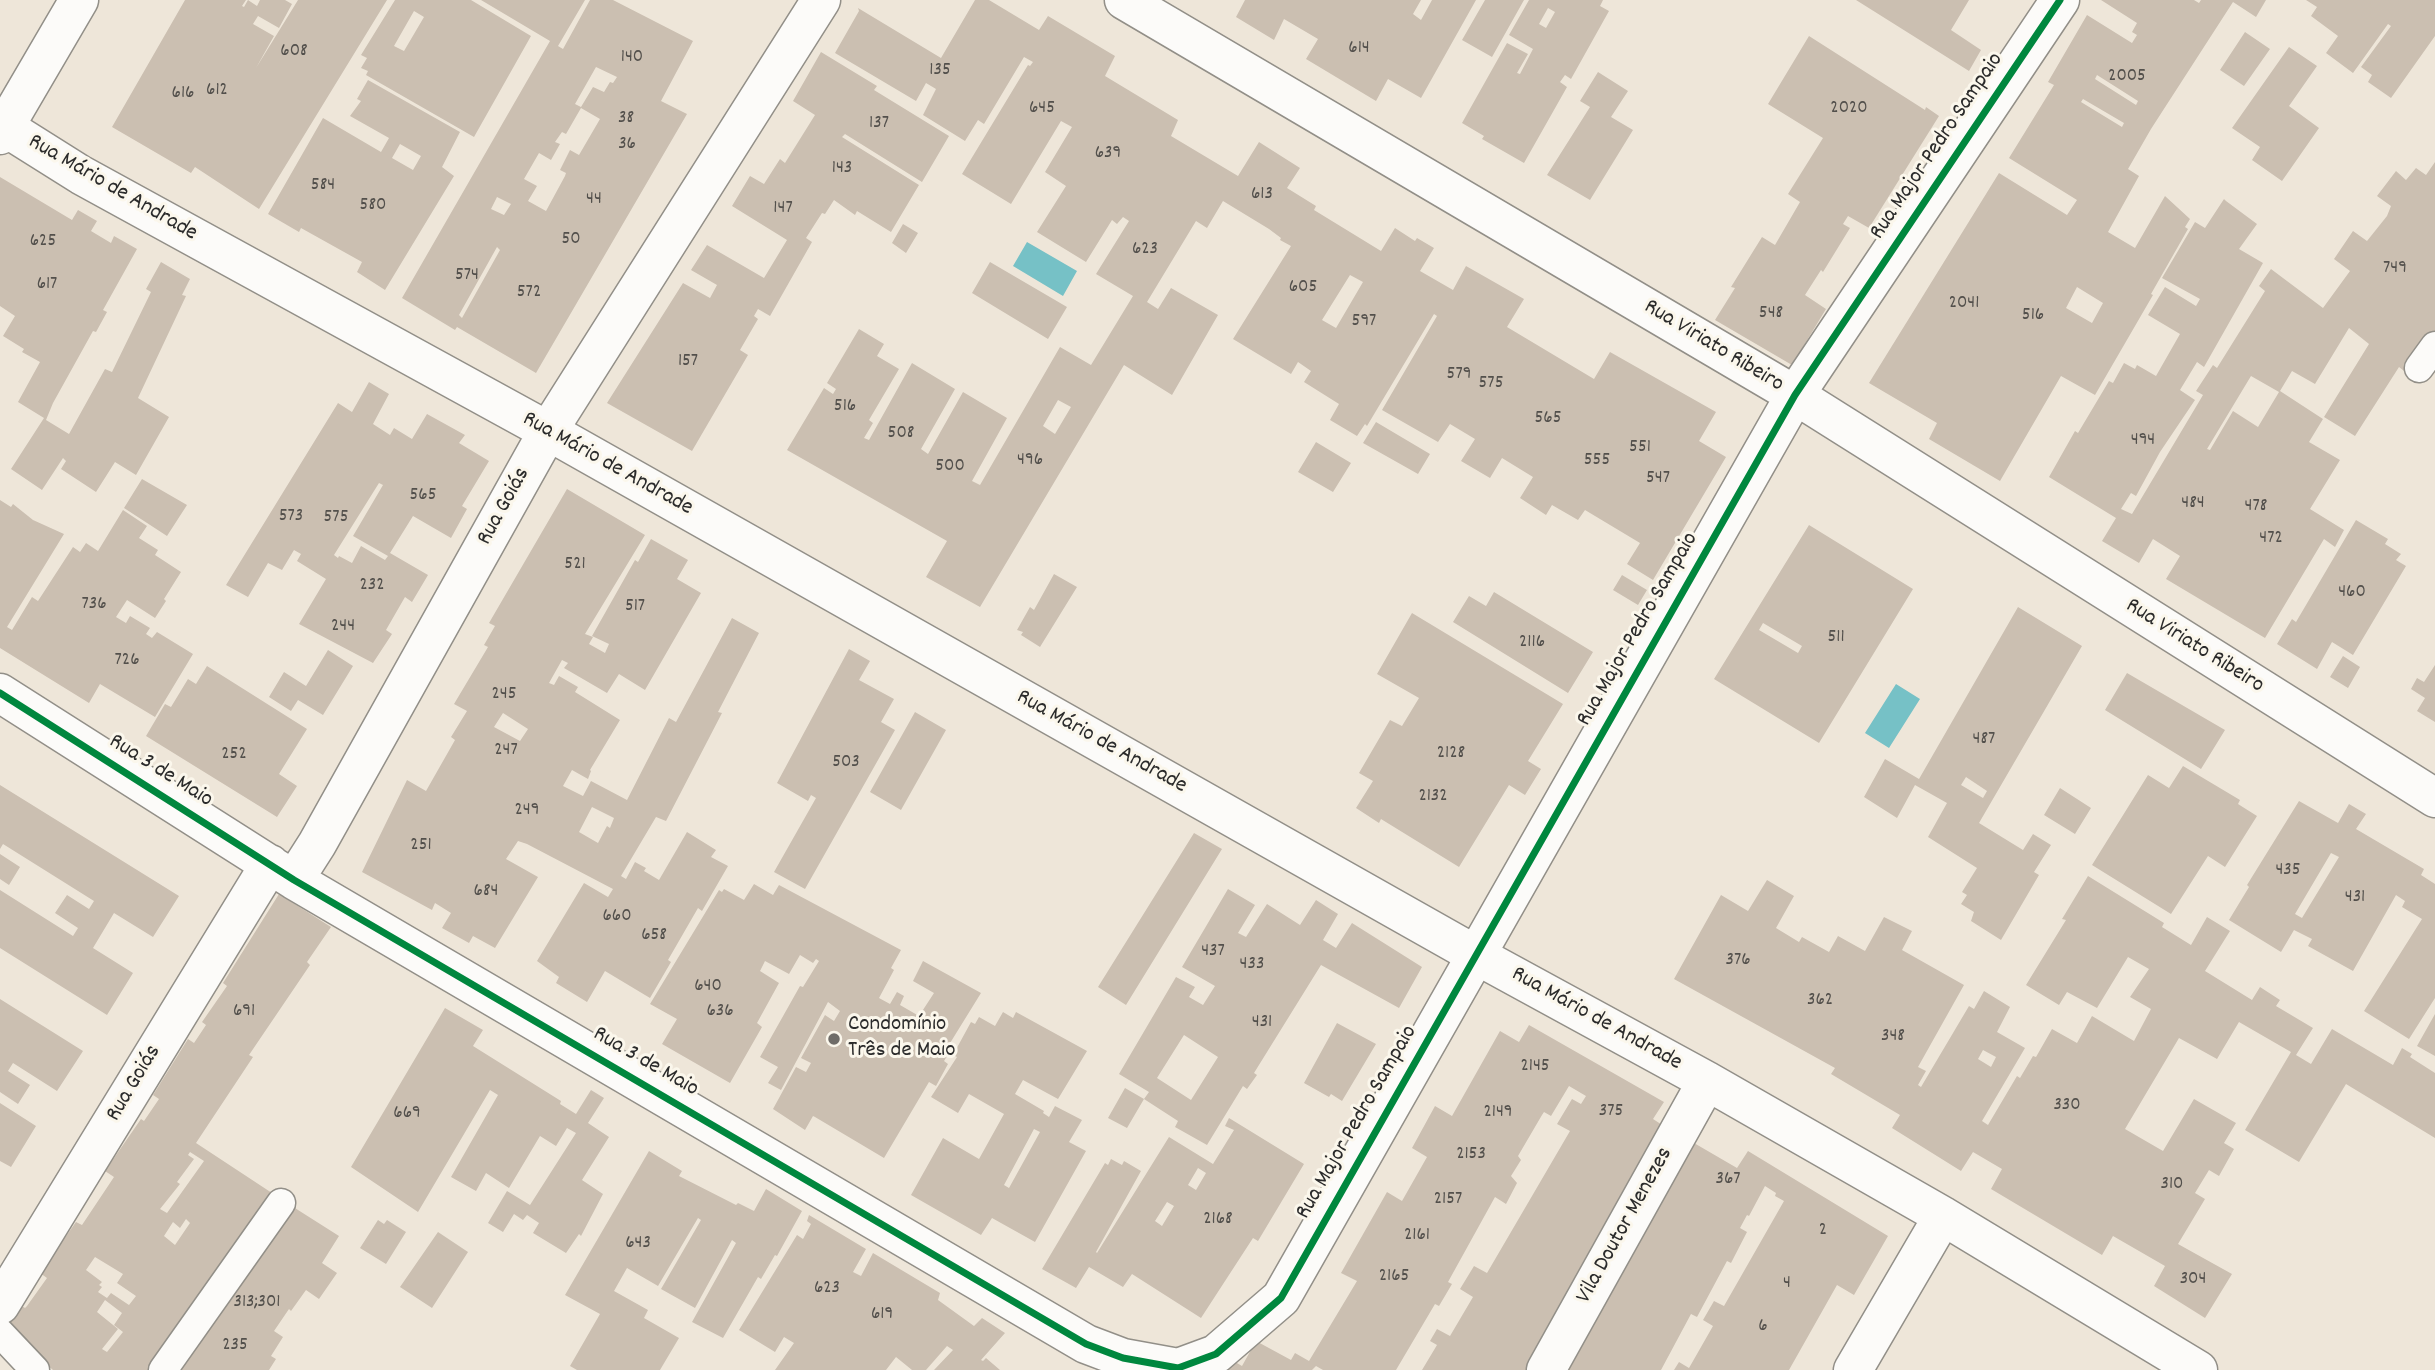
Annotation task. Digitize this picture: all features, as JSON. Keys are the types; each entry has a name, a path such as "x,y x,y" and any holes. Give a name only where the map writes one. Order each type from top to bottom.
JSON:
{"street":[{"path":"2,129 79,0"},
{"name":"Rua Goiás","path":"0,1305 282,872 548,431 821,0"},
{"name":"Rua Viriato Ribeiro","path":"1124,0 1795,396 2435,798"},
{"name":"Rua Major Pedro Sampaio","path":"1281,1298 1795,396 2060,0"},
{"name":"Rua Mário de Andrade","path":"2,129 548,431 1476,955 1707,1081 1944,1216 2198,1370"},
{"name":"Rua 3 de Maio","path":"0,694 282,872 1086,1344 1123,1358 1178,1368 1216,1354 1281,1298"},
{"name":"Vila Doutor Menezes","path":"1546,1370 1707,1081"},
{"path":"1853,1370 1944,1216"}],"lane":[{"path":"163,1370 281,1203"},
{"path":"0,1333 35,1370"}],"water":[{"path":"1027,242 1077,271 1063,296 1013,266"},
{"path":"1896,684 1920,699 1889,748 1865,733"}],"building":[{"path":"185,0 246,0 242,6 244,7 248,0 257,6 260,0 285,0 292,4 279,28 258,16 253,24 274,36 256,68 298,0 387,0 259,209 195,167 191,173 112,127"},
{"path":"395,0 471,0 531,36 474,137 366,75 368,71 361,68 367,58 361,55","holes":["414,11 424,17 404,51 394,46"]},
{"path":"481,0 585,0 558,46 563,49 590,0 613,0 693,41 661,101 687,114 536,373 402,298 550,41","holes":["596,67 617,77 604,92 593,87 581,107 575,104","581,108 600,119 579,155 570,150 560,170 566,173 565,176 546,211 528,201 537,186 524,179 539,153 551,160 560,144 555,142 562,132 566,134","497,197 511,204 504,215 491,209","497,247 500,250 462,318 459,315"]},
{"path":"975,0 989,0 1039,30 1048,16 1115,56 1105,76 1178,120 1171,136 1238,176 1259,142 1300,168 1287,188 1316,206 1314,210 1381,251 1395,228 1415,241 1417,238 1434,248 1420,271 1453,290 1466,266 1524,299 1507,327 1594,379 1610,352 1716,412 1699,441 1726,457 1653,580 1627,564 1640,543 1585,510 1578,520 1552,505 1546,515 1520,498 1533,477 1502,458 1490,478 1461,461 1475,439 1450,424 1438,442 1382,410 1437,316 1434,314 1367,426 1365,424 1357,436 1330,420 1339,404 1304,382 1311,371 1298,362 1291,374 1233,339 1291,246 1223,201 1207,228 1196,221 1147,302 1158,309 1171,288 1218,315 1172,395 1124,365 980,607 926,577 947,541 787,450 824,388 833,394 836,389 827,383 859,329 884,344 877,356 899,369 869,420 873,423 864,438 869,440 912,363 955,389 921,449 928,454 963,392 1007,418 972,481 980,485 1060,347 1091,365 1133,296 1096,274 1129,221 1123,217 1117,224 1112,220 1086,262 1037,232 1066,186 1045,172 1072,127 1061,121 1011,204 962,174 1028,65 1033,62 1024,57 984,124 978,120 965,141 923,115 936,89 926,83 916,101 835,53 859,11 858,8 941,58","holes":["1350,275 1363,282 1336,328 1322,320","1058,400 1071,407 1055,434 1043,426"]},
{"path":"1245,0 1421,0 1413,14 1421,20 1432,0 1476,0 1421,98 1388,79 1376,101 1306,59 1318,39 1284,19 1274,40 1236,17"},
{"path":"1485,0 1524,0 1492,57 1462,40"},
{"path":"1529,0 1603,0 1600,6 1609,11 1571,79 1565,75 1560,82 1567,87 1524,163 1482,139 1484,136 1462,123 1507,43 1528,54 1517,73 1520,74 1533,49 1509,35","holes":["1548,8 1555,12 1546,28 1539,24"]},
{"path":"1856,0 1969,0 1951,30 1981,50 1969,71"},
{"path":"2101,0 2194,0 2199,3 2201,0 2266,0 2256,17 2233,2 2128,169 2139,176 2108,232 2135,248 2165,196 2190,219 2185,227 2188,229 2151,294 2153,295 2095,395 2061,376 2000,481 1929,439 1937,423 1869,383 1999,173 2067,215 2077,200 2009,158 2054,85 2048,82 2087,15 2132,43 2137,35 2132,32 2137,23","holes":["2097,75 2138,101 2136,105 2095,79","2083,99 2124,123 2122,127 2081,102","2077,287 2103,303 2092,323 2066,308"]},
{"path":"2306,0 2435,0 2435,36 2391,98 2368,82 2372,75 2361,67 2391,26 2388,24 2353,73 2326,53 2338,36 2311,16 2317,7"},
{"path":"2245,32 2270,49 2244,86 2220,70"},
{"path":"1809,36 1925,110 1926,107 1939,116 1869,228 1848,216 1843,224 1850,228 1823,272 1821,270 1805,295 1826,309 1792,365 1715,320 1735,288 1731,287 1762,237 1775,245 1800,202 1788,194 1823,138 1768,104"},
{"path":"2289,47 2317,66 2289,106 2319,128 2282,181 2252,160 2260,147 2232,128"},
{"path":"821,52 877,86 874,90 949,136 922,182 845,134 842,137 919,185 891,232 857,211 855,215 834,200 825,214 822,213 806,238 812,242 770,316 758,309 754,316 758,319 740,350 748,355 692,451 607,403 683,283 710,298 717,285 691,270 707,245 764,278 787,240 732,206 750,176 764,184 780,159 785,163 815,115 793,101"},
{"path":"1598,72 1628,91 1611,117 1633,130 1590,200 1547,175 1590,107 1580,101"},
{"path":"368,80 460,132 442,167 454,176 385,290 357,272 362,262 301,228 299,232 268,214 323,118 381,152 389,138 350,116 361,101 357,99","holes":["400,144 421,156 413,170 392,158"]},
{"path":"2435,162 2435,336 2408,374 2399,367 2355,436 2324,417 2369,344 2349,328 2315,384 2292,371 2280,391 2323,419 2309,442 2340,460 2310,509 2344,530 2335,547 2324,539 2265,638 2166,579 2180,556 2153,539 2139,563 2102,541 2116,518 2049,477 2075,431 2078,433 2109,381 2113,383 2124,363 2135,369 2137,365 2156,376 2180,334 2148,315 2165,287 2196,306 2200,299 2162,278 2195,222 2205,228 2224,199 2257,224 2239,249 2263,263 2204,367 2197,362 2180,390 2195,400 2160,452 2136,496 2131,493 2121,509 2132,514 2203,395 2196,391 2213,365 2217,368 2265,291 2259,286 2271,269 2323,308 2350,271 2334,259 2353,231 2367,241 2387,216 2391,206 2377,196 2396,171 2406,180 2416,168 2426,175","holes":["2251,376 2279,392 2258,427 2233,411 2210,450 2207,449"]},
{"path":"0,177 72,220 78,210 97,221 91,231 111,243 114,236 137,249 103,310 107,312 96,332 93,331 46,420 69,434 105,369 112,372 151,292 146,289 161,262 190,279 182,295 186,296 138,398 169,417 136,475 115,462 96,492 61,469 66,461 63,458 42,490 11,469 44,418 18,402 40,362 22,352 24,349 3,336 15,316 0,306"},
{"path":"903,224 918,233 906,253 892,243"},
{"path":"990,262 1067,307 1048,339 972,293"},
{"path":"369,382 389,394 373,424 390,435 394,428 412,439 427,414 465,435 459,443 489,461 462,506 467,509 451,538 413,516 390,553 428,575 412,602 405,597 386,630 392,634 373,663 299,624 326,579 297,561 301,554 294,550 282,570 268,563 248,597 226,585 338,403 352,412","holes":["379,483 383,485 353,536 388,556 385,560 361,546 352,563 339,556 338,558 334,555"]},
{"path":"1376,422 1430,454 1418,474 1363,443"},
{"path":"1316,442 1351,463 1333,492 1298,472"},
{"path":"142,479 187,505 167,536 124,508"},
{"path":"567,489 645,535 585,634 593,637 589,644 605,653 609,644 592,636 635,560 638,562 651,539 688,560 677,579 701,593 645,690 619,674 607,693 564,668 568,663 562,660 549,683 554,685 559,676 578,687 575,692 620,720 590,770 588,779 572,770 563,786 583,796 591,781 627,800 669,718 676,722 732,618 759,633 718,712 722,713 666,821 656,817 621,876 626,879 635,862 659,880 687,832 716,850 711,857 728,866 702,911 698,908 650,998 605,971 587,1002 556,983 559,977 537,961 584,883 608,897 613,889 527,844 518,841 506,859 538,877 495,948 473,936 469,943 442,928 451,913 435,903 432,910 362,872 407,780 426,791 455,740 451,737 467,711 454,704 488,647 484,645 495,626 489,623","holes":["503,713 528,729 520,741 494,727","592,807 614,818 598,843 579,832"]},
{"path":"0,500 11,507 13,504 33,520 64,534 7,627 12,630 32,597 38,601 73,547 80,552 86,543 98,551 123,510 147,526 139,538 158,550 155,555 181,572 155,618 127,600 116,617 126,623 130,616 150,628 146,634 152,638 157,632 193,654 155,717 100,684 89,703 0,648"},
{"path":"2356,520 2388,539 2385,544 2401,554 2396,560 2406,566 2353,655 2332,642 2317,669 2277,644 2292,619 2296,622"},
{"path":"1809,525 1913,589 1819,743 1714,679","holes":["1763,623 1802,646 1798,653 1759,630"]},
{"path":"1054,574 1077,587 1040,647 1017,630 1030,607 1034,610"},
{"path":"1622,575 1647,590 1638,605 1613,590"},
{"path":"1494,592 1593,652 1568,693 1453,622 1469,596 1486,606"},
{"path":"2018,607 2082,646 1979,823 2023,850 2033,834 2051,845 2034,872 2039,875 2001,940 1971,921 1974,912 1961,904 1967,895 1962,892 1977,868 1928,837 1947,803 1915,785 1897,818 1864,797 1885,759 1919,779","holes":["1966,777 1987,791 1983,798 1961,785"]},
{"path":"1412,613 1563,704 1528,761 1541,769 1525,795 1509,785 1459,867 1381,819 1379,823 1356,808 1373,781 1359,773 1390,720 1402,726 1419,698 1377,674"},
{"path":"849,649 870,661 859,680 894,699 881,722 895,730 805,889 774,872 816,798 811,795 808,801 777,783"},
{"path":"328,650 353,666 323,715 298,700 291,711 269,697 284,672 306,686"},
{"path":"2343,656 2360,667 2348,688 2330,677"},
{"path":"2435,665 2435,722 2417,711 2425,698 2411,689 2417,678 2424,682"},
{"path":"207,666 307,729 279,774 297,786 277,817 146,736 165,704 171,707 188,679 196,684"},
{"path":"2127,673 2225,730 2201,769 2105,710"},
{"path":"915,712 946,730 901,810 870,792"},
{"path":"2183,766 2240,800 2238,804 2257,816 2225,867 2208,856 2171,914 2092,865 2148,775 2169,788"},
{"path":"0,785 179,896 153,937 114,913 93,948 133,973 107,1015 0,948 0,890 73,936 78,928 55,913 67,895 89,909 94,901 3,844 0,849"},
{"path":"2060,788 2091,808 2075,834 2044,815"},
{"path":"2299,801 2338,823 2349,804 2366,814 2356,829 2424,869 2421,875 2435,884 2435,998 2409,1039 2364,1011 2422,919 2402,907 2405,901 2396,895 2353,971 2308,946 2312,939 2294,930 2281,952 2229,920 2249,887 2247,885","holes":["2331,853 2339,857 2302,918 2295,914"]},
{"path":"1194,833 1222,849 1126,1005 1098,987"},
{"path":"0,854 20,867 9,885 0,879"},
{"path":"2088,876 2164,923 2162,927 2191,945 2207,917 2230,931 2205,971 2252,1000 2260,987 2280,1000 2276,1006 2313,1028 2296,1055 2311,1064 2332,1029 2393,1065 2402,1048 2412,1054 2410,1057 2435,1073 2435,1138 2346,1084 2299,1162 2245,1130 2291,1052 2239,1022 2217,1059 2179,1038 2125,1129 2163,1151 2194,1099 2236,1123 2224,1143 2234,1149 2219,1176 2209,1170 2195,1193 2205,1199 2178,1244 2232,1274 2205,1318 2154,1286 2165,1266 2113,1236 2102,1255 1991,1189 2002,1169 1973,1152 1961,1171 1892,1128 1900,1115 1831,1074 1835,1068 1674,979 1721,895 1748,911 1767,880 1794,896 1776,928 1799,942 1802,937 1829,952 1838,936 1865,951 1884,917 1912,931 1902,950 1964,985 1918,1067 1926,1071 1918,1085 1921,1087 1969,1006 1974,1009 1984,991 2010,1007 1997,1032 2025,1048 1982,1121 1988,1125 2017,1076 2020,1078 2033,1056 2036,1057 2052,1029 2077,1043 2092,1016 2134,1041 2151,1009 2130,997 2149,969 2128,957 2097,1008 2067,992 2059,1005 2026,985 2066,920 2062,919","holes":["1983,1050 1996,1057 1991,1067 1978,1059"]},
{"path":"754,884 773,895 779,885 901,950 879,998 890,1004 897,992 904,996 900,1005 919,1016 934,993 913,981 923,961 981,993 947,1048 951,1050 944,1061 948,1064 936,1086 929,1082 884,1158 813,1116 805,1130 773,1109 796,1067 806,1072 811,1063 801,1058 825,1015 834,1021 840,1011 828,1002 781,1090 768,1083 778,1067 760,1057 800,986 803,987 819,961 816,959 813,963 800,955 789,974 765,961 760,971 779,983 757,1023 762,1027 730,1083 662,1044 677,1019 650,1004 719,890 722,892 724,889 744,900"},
{"path":"1228,889 1255,905 1238,933 1246,937 1267,904 1300,925 1316,900 1338,914 1323,940 1336,948 1352,923 1422,967 1399,1008 1321,965 1254,1073 1257,1075 1247,1089 1243,1086 1207,1145 1175,1127 1178,1121 1144,1099 1149,1092 1119,1074 1176,977 1195,987 1189,997 1203,1005 1215,986 1182,967","holes":["1184,1035 1218,1057 1191,1100 1157,1078"]},
{"path":"279,894 331,927 307,962 310,965 249,1055 253,1057 196,1143 275,1195 154,1370 53,1370 4,1327 19,1304 25,1308 27,1306 47,1278 40,1273 76,1222 82,1225 114,1177 105,1171 141,1119 144,1121 159,1099 153,1095 188,1039 194,1043 206,1025 202,1022 227,986 223,983","holes":["190,1152 204,1161 167,1213 160,1209 180,1184 177,1182 194,1159 188,1155","186,1219 190,1223 175,1245 164,1236 173,1222 180,1228","95,1257 123,1274 117,1283 136,1296 129,1305 111,1293 107,1298 98,1292 102,1282 86,1270","105,1300 122,1313 114,1325 123,1332 107,1352 102,1349 118,1329 97,1312"]},
{"path":"0,999 83,1051 57,1091 13,1063 8,1071 30,1085 18,1104 0,1092"},
{"path":"445,1008 483,1030 473,1046 561,1101 560,1104 576,1114 591,1090 604,1098 588,1123 609,1137 582,1180 603,1194 581,1236 579,1234 566,1253 533,1233 539,1223 527,1215 523,1220 514,1214 503,1232 488,1223 507,1191 530,1205 576,1133 567,1128 556,1146 540,1136 509,1188 486,1173 476,1191 451,1177 498,1095 490,1090 418,1212 351,1167"},
{"path":"1003,1012 1013,1018 1016,1012 1087,1051 1058,1099 1023,1080 1015,1094 1044,1111 1049,1117 1055,1106 1082,1120 1069,1142 1086,1151 1035,1242 992,1218 981,1235 911,1195 943,1138 979,1159 1004,1114 969,1094 958,1113 931,1097 957,1057 953,1055 971,1022 975,1024 979,1017 995,1026","holes":["1034,1129 1040,1132 1009,1188 1004,1185"]},
{"path":"2435,1014 2435,1056 2417,1046"},
{"path":"1337,1023 1376,1044 1342,1101 1304,1083"},
{"path":"1529,1025 1664,1102 1653,1119 1670,1130 1534,1370 1422,1370 1437,1345 1430,1341 1437,1329 1450,1336 1473,1297 1460,1289 1474,1266 1487,1273 1570,1131 1557,1124 1572,1099 1581,1104 1586,1096 1569,1086 1551,1116 1544,1112 1542,1115 1518,1156 1521,1160 1511,1176 1517,1183 1506,1204 1495,1197 1448,1282 1452,1284 1439,1306 1435,1304 1396,1370 1323,1370 1316,1366 1312,1370 1218,1370 1225,1356 1242,1366 1256,1341 1291,1360 1295,1353 1309,1361 1357,1281 1341,1273 1387,1192 1402,1201 1427,1157 1412,1148 1435,1106 1452,1116 1500,1031 1519,1042"},
{"path":"1125,1088 1144,1099 1127,1128 1108,1118"},
{"path":"0,1103 36,1126 11,1167 0,1161"},
{"path":"1229,1118 1304,1164 1258,1241 1253,1238 1201,1318 1132,1274 1123,1287 1089,1267 1076,1288 1042,1269 1105,1163 1108,1165 1111,1159 1122,1165 1124,1161 1141,1171 1097,1253 1169,1137 1213,1164 1234,1130 1225,1126","holes":["1198,1168 1206,1173 1196,1190 1188,1185","1167,1202 1174,1206 1162,1226 1155,1221"]},
{"path":"1694,1143 1737,1168 1748,1151 1888,1236 1854,1295 1837,1285 1789,1370 1674,1370 1679,1362 1689,1368 1713,1326 1703,1320 1714,1301 1724,1306 1784,1201 1765,1186 1740,1228 1747,1232 1731,1263 1727,1261 1697,1317 1691,1314 1661,1370 1561,1370"},
{"path":"649,1151 682,1171 679,1176 736,1205 738,1203 754,1211 766,1189 802,1211 777,1256 775,1255 761,1279 758,1277 723,1338 692,1322 736,1243 732,1240 695,1308 661,1289 701,1220 698,1218 658,1286 627,1268 614,1291 648,1310 644,1318 679,1338 660,1370 577,1370 570,1366 600,1314 565,1295"},
{"path":"287,1203 339,1236 322,1263 337,1273 319,1299 306,1290 291,1311 289,1309 274,1331 283,1337 271,1356 276,1359 269,1370 172,1370"},
{"path":"809,1215 866,1249 853,1272 861,1276 873,1253 940,1293 938,1300 974,1326 982,1318 1005,1333 981,1360 986,1358 1000,1370 934,1370 953,1350 947,1346 926,1370 912,1370 896,1357 886,1370 775,1370 794,1343 784,1337 775,1352 739,1330 797,1235 803,1239 811,1224 807,1221"},
{"path":"378,1220 384,1224 387,1220 406,1232 386,1264 360,1248"},
{"path":"438,1232 468,1252 432,1308 400,1287"}],"cycle path":[{"path":"0,693 294,880 1086,1344 1123,1358 1178,1368 1216,1354 1281,1298 1795,395 2060,0"}],"place":[{"name":"Condomínio Três de Maio","path":"834,1039"}]}
